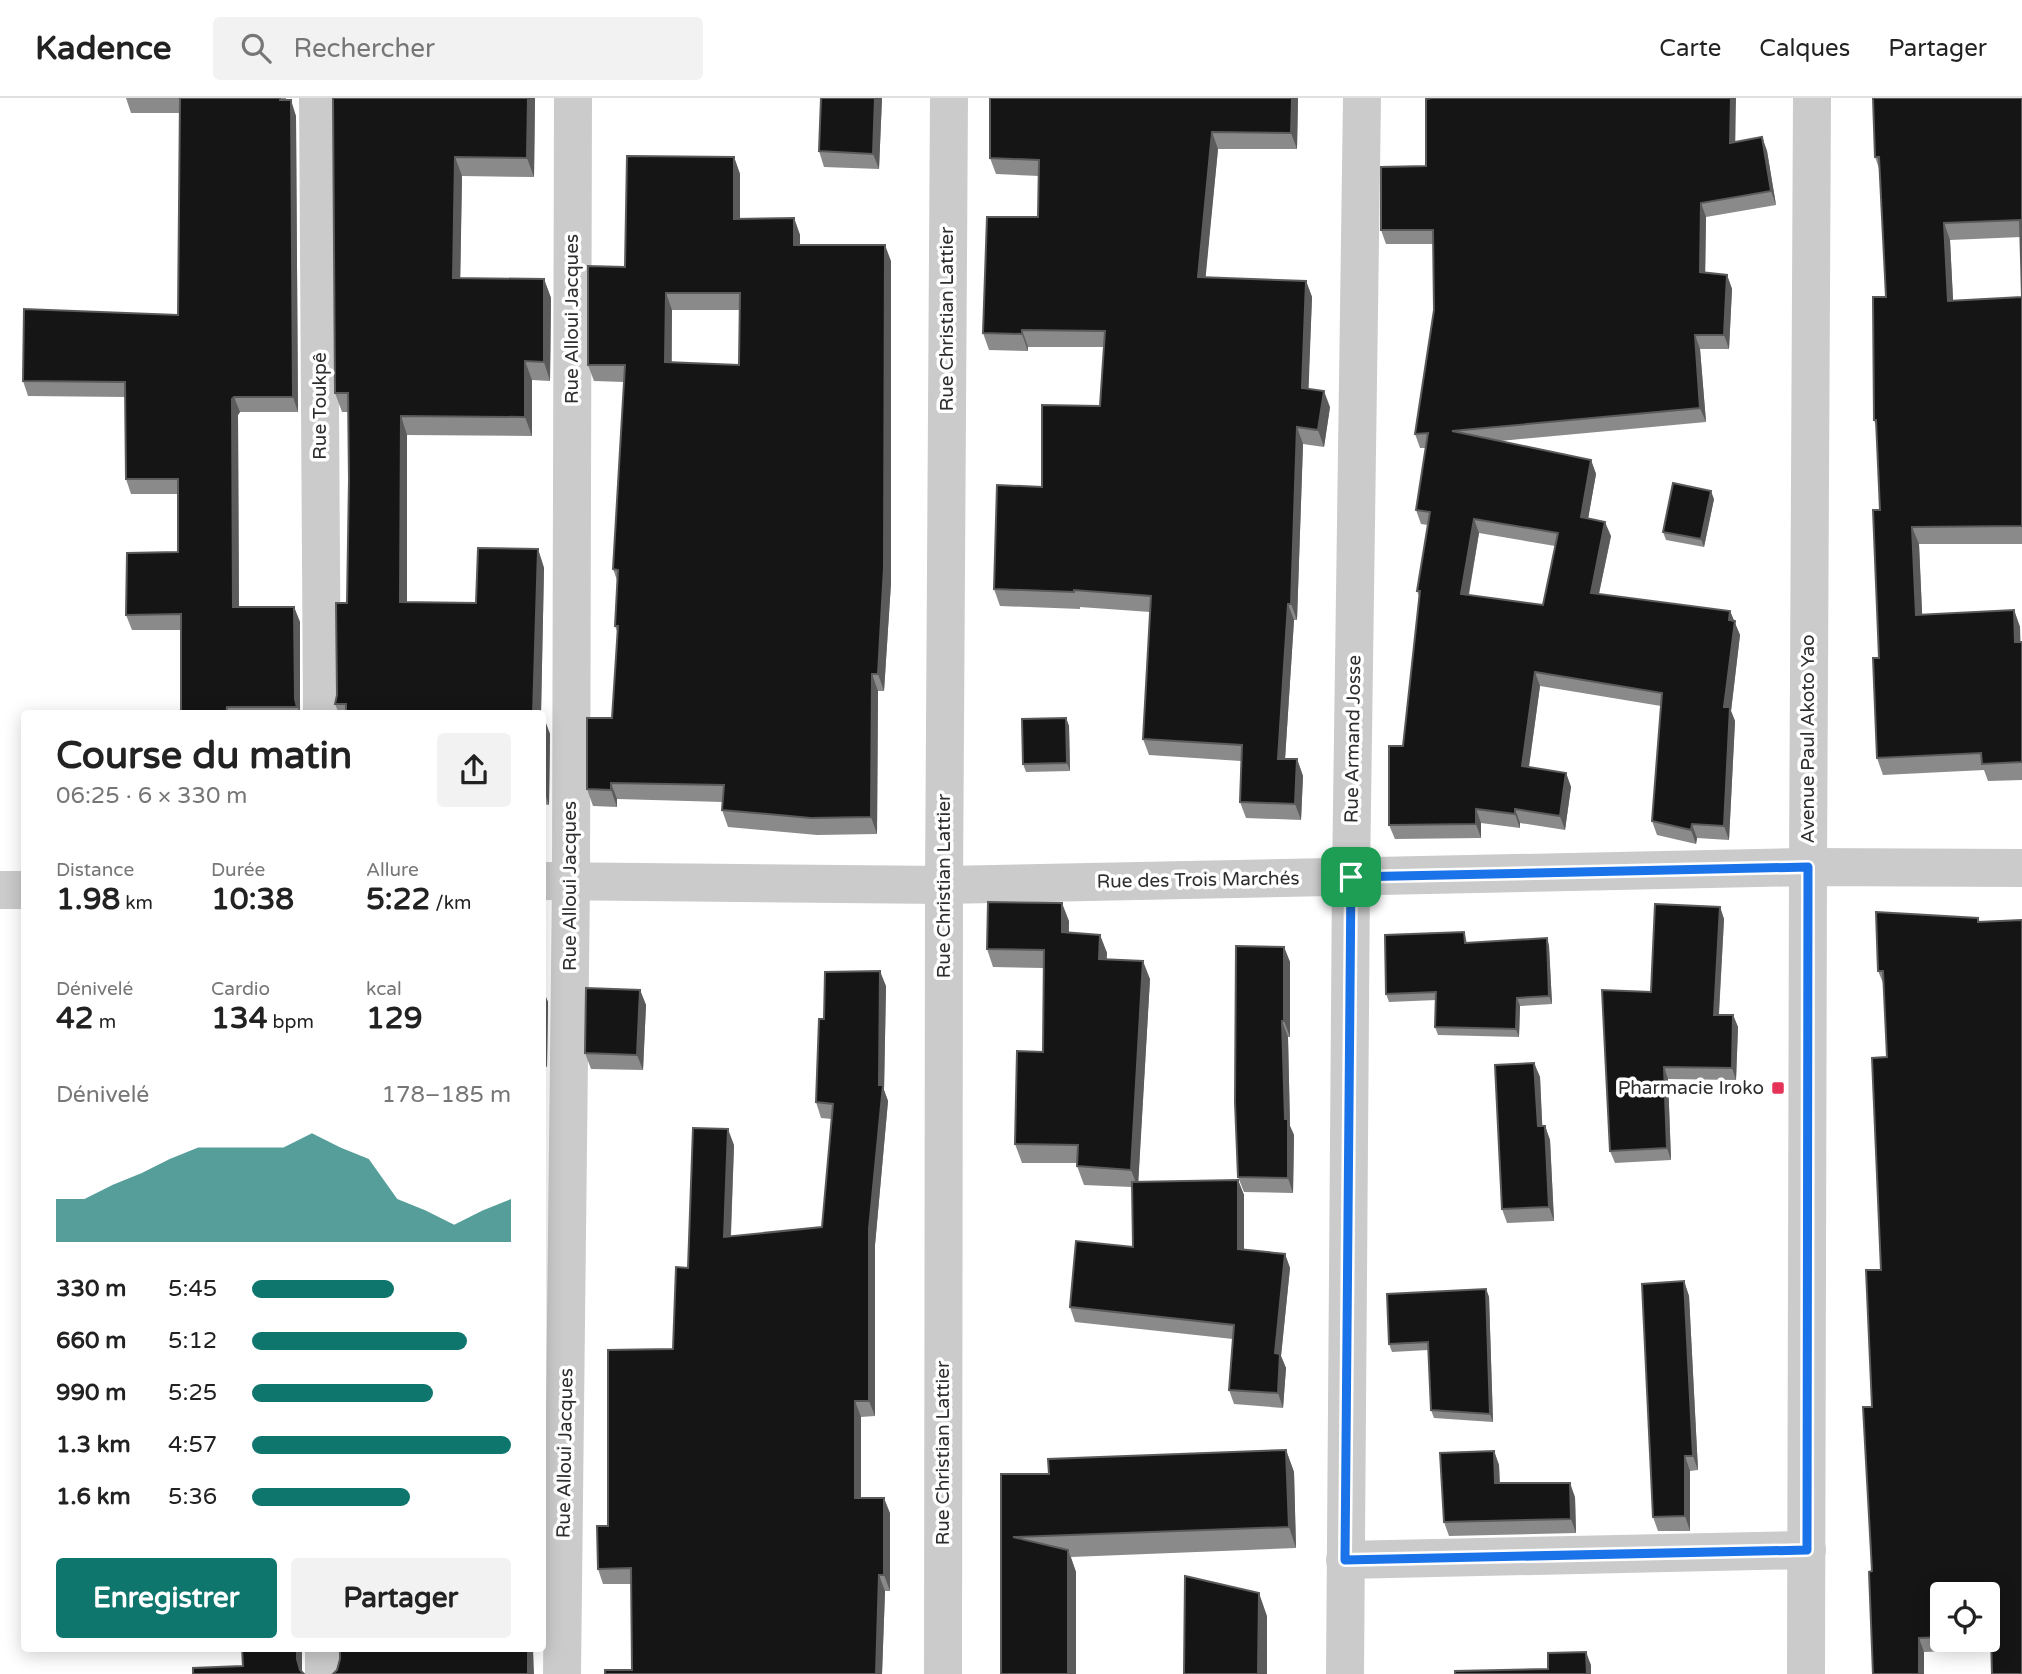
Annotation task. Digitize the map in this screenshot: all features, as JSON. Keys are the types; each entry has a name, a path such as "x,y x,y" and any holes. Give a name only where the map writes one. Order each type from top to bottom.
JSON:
{"street":[{"name":"Rue Toukpê","path":"318,98 322,710"},
{"name":"Rue Alloui Jacques","path":"562,1674 557,881 573,98"},
{"name":"Rue Christian Lattier","path":"943,1674 949,98"},
{"name":"Rue Armand Josse","path":"1345,1674 1351,877 1362,98"},
{"name":"Avenue Paul Akoto Yao","path":"1806,1674 1812,98"},
{"name":"Rue des Trois Marchés","path":"557,881 944,885 1808,867 2022,868"},
{"path":"0,890 21,890"},
{"path":"1345,1560 1807,1550"},
{"path":"324,1652 324,1674"}],"building":[{"path":"180,98 291,100 293,397 232,399 233,607 294,607 297,707 181,710 181,614 126,615 127,553 178,552 178,479 126,479 125,382 23,381 24,309 178,315"},
{"path":"333,98 528,98 527,158 455,157 453,278 544,279 544,362 525,361 525,417 401,416 400,602 476,603 478,548 538,549 533,710 346,710 346,704 335,704 336,603 347,603 349,479 348,393 335,393"},
{"path":"821,98 875,98 873,154 819,151"},
{"path":"990,98 1292,98 1291,133 1212,132 1198,277 1306,281 1302,388 1324,391 1318,430 1297,427 1291,604 1288,604 1278,759 1297,759 1295,804 1240,802 1242,745 1143,739 1151,596 1074,590 994,589 997,485 1042,487 1042,405 1100,406 1105,331 1022,330 1022,334 983,333 987,217 1038,217 1039,160 990,158"},
{"path":"1731,98 1730,143 1762,137 1771,191 1701,203 1700,272 1727,275 1724,335 1695,335 1700,408 1452,431 1591,460 1581,517 1605,522 1591,593 1730,611 1729,620 1735,621 1724,707 1730,707 1724,826 1692,824 1691,830 1652,821 1662,693 1535,672 1522,766 1566,773 1560,816 1515,809 1515,814 1476,809 1476,824 1389,825 1389,746 1403,746 1420,591 1417,591 1430,512 1416,510 1428,433 1415,434 1434,310 1433,230 1381,230 1381,167 1426,166 1426,99","holes":["1474,519 1558,533 1543,605 1461,594"]},
{"path":"1873,98 2022,98 2022,297 2022,526 1912,527 1916,615 2014,610 2015,642 2022,642 2022,762 1982,764 1981,753 1877,758 1873,658 1879,658 1873,510 1880,510 1874,420 1873,297 1886,297 1879,157 1875,157","holes":["2020,220 2022,297 1948,301 1944,223"]},
{"path":"627,156 734,157 734,219 794,218 794,245 885,245 884,567 878,674 872,674 871,817 811,818 722,810 724,785 611,783 611,790 587,789 587,718 612,718 618,626 615,626 618,570 613,569 625,365 588,365 588,266 625,267","holes":["666,293 740,293 739,365 665,362"]},
{"path":"1673,483 1711,491 1701,539 1663,532"},
{"path":"1066,718 1067,763 1023,764 1022,719"},
{"path":"988,902 1062,903 1062,932 1100,935 1099,959 1143,961 1131,1170 1077,1166 1078,1145 1015,1144 1017,1051 1043,1052 1044,950 987,949"},
{"path":"1655,904 1720,907 1714,1015 1733,1015 1732,1068 1664,1067 1667,1148 1610,1151 1602,990 1651,992"},
{"path":"1876,912 1978,918 1978,922 2022,920 2022,1674 1992,1674 1991,1652 2000,1652 2000,1582 1930,1582 1930,1638 1919,1638 1919,1674 1873,1674 1869,1572 1872,1571 1863,1407 1872,1407 1866,1270 1881,1270 1872,1058 1887,1057 1883,971 1878,971"},
{"path":"1464,932 1465,943 1547,938 1549,996 1517,998 1516,1029 1435,1027 1436,992 1386,994 1385,935"},
{"path":"1236,946 1284,947 1282,1021 1285,1119 1288,1119 1288,1178 1238,1177 1235,1102"},
{"path":"880,971 879,1085 883,1085 869,1229 869,1401 855,1401 855,1498 884,1498 884,1575 879,1575 876,1674 605,1674 605,1670 632,1670 631,1568 598,1569 597,1526 608,1526 608,1350 673,1349 676,1267 688,1268 693,1128 728,1129 724,1237 822,1227 833,1104 816,1102 819,1019 824,1019 825,972"},
{"path":"586,988 640,990 637,1055 585,1053"},
{"path":"1534,1063 1538,1126 1545,1126 1549,1207 1502,1209 1495,1065"},
{"path":"1238,1180 1238,1249 1285,1254 1275,1353 1280,1354 1278,1393 1229,1390 1234,1325 1070,1307 1076,1241 1133,1247 1132,1182"},
{"path":"1684,1281 1693,1456 1685,1456 1685,1516 1653,1517 1642,1284"},
{"path":"1486,1289 1490,1414 1431,1410 1428,1342 1389,1344 1387,1294"},
{"path":"1286,1450 1289,1527 1013,1537 1068,1550 1068,1674 1001,1674 1001,1474 1049,1474 1048,1459"},
{"path":"1494,1451 1495,1483 1570,1483 1571,1519 1444,1522 1440,1453"},
{"path":"1185,1576 1259,1593 1258,1674 1184,1674"},
{"path":"242,1652 297,1652 300,1670 304,1674 193,1674 193,1668 243,1666"},
{"path":"340,1652 528,1652 528,1674 333,1674 340,1659"},
{"path":"1586,1652 1587,1674 1455,1674 1455,1671 1548,1669 1548,1653"}],"place":[{"name":"Pharmacie Iroko","path":"1778,1088"}],"route":[{"path":"1808,867 1807,1550 1345,1560 1351,877 1808,867"}]}
